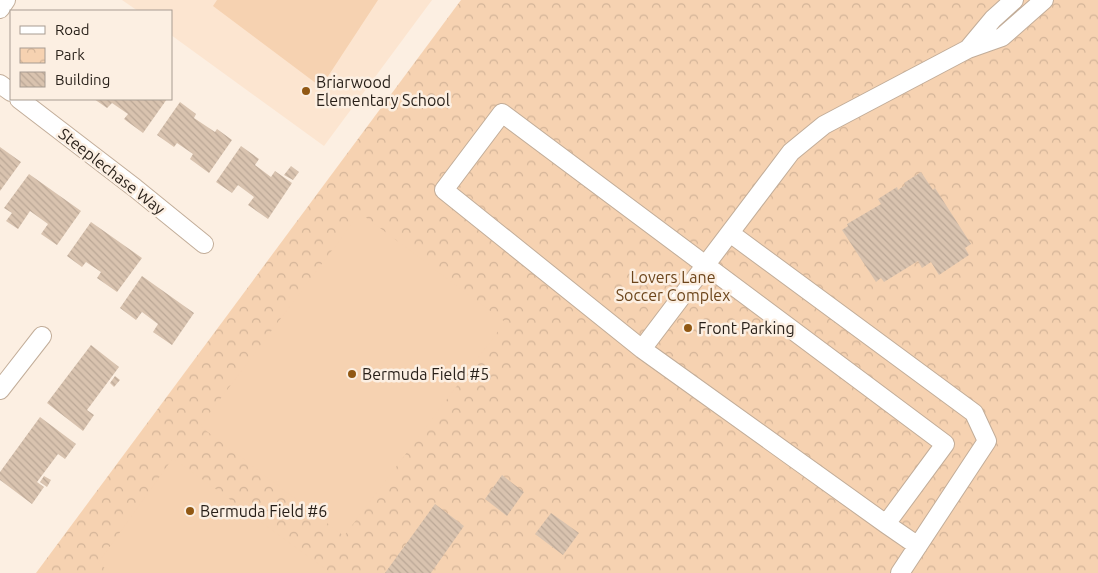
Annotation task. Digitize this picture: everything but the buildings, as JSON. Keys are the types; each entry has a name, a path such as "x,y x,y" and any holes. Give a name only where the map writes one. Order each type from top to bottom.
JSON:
{"street":[{"path":"0,9 6,0"},
{"path":"968,49 993,19 1014,0"},
{"path":"642,349 791,152 824,125 968,49 1002,37 1044,0"},
{"name":"Steeplechase Way","path":"20,100 135,188 204,244"},
{"path":"886,524 945,444 502,113 444,190 642,349 886,524 918,546"},
{"path":"730,233 974,413 987,441 900,573"},
{"path":"0,390 42,336"}],"shaded area":[{"name":"Briarwood Elementary School","path":"122,0 432,0 324,146 172,36 172,10 137,10"}],"green space":[{"path":"217,0 378,0 321,87 213,6"},
{"name":"Lovers Lane Soccer Complex","path":"461,0 1098,0 1098,573 36,573"},
{"name":"Bermuda Field #5","path":"360,213 505,322 344,536 200,426"},
{"name":"Bermuda Field #6","path":"173,458 331,573 112,573 98,563"}],"place":[{"name":"Briarwood Elementary School","path":"306,91"},
{"name":"Front Parking","path":"688,328"},
{"name":"Bermuda Field #5","path":"352,374"},
{"name":"Bermuda Field #6","path":"190,511"}]}
